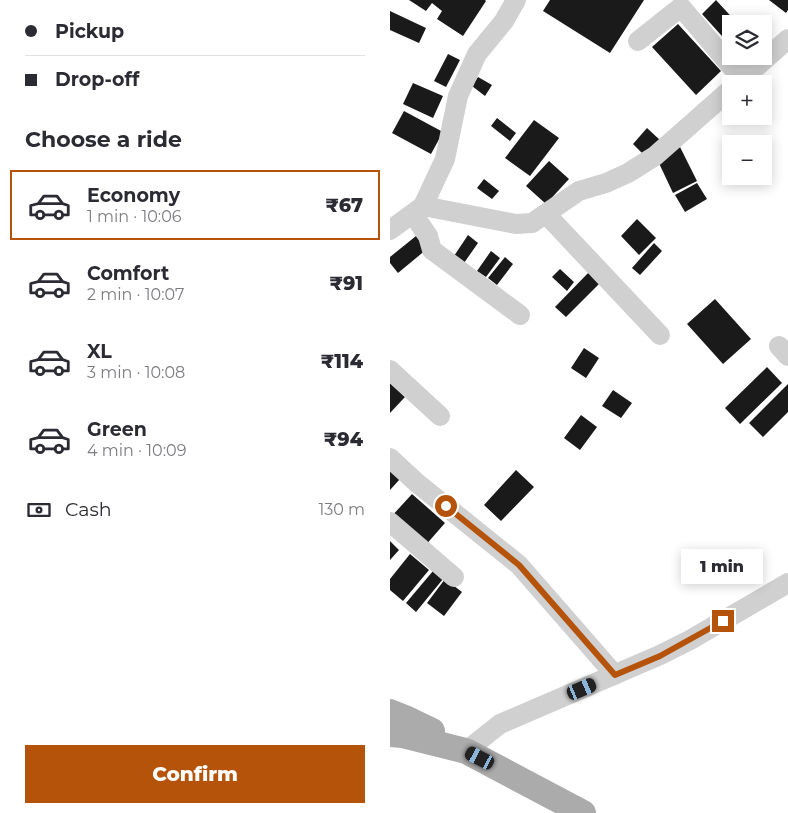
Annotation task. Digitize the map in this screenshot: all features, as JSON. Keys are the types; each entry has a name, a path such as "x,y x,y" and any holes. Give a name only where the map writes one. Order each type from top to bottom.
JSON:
{"main road":[{"path":"390,712 441,736 459,749 583,813"},
{"path":"390,734 402,735 459,749"}],"street":[{"path":"391,226 418,210 445,160 461,87 477,54 504,21 516,0"},
{"path":"638,41 680,7 730,75"},
{"path":"747,75 788,39"},
{"path":"418,210 516,224 532,223 579,191 628,173 655,156 722,97"},
{"path":"418,210 432,250 520,314"},
{"path":"546,214 660,335"},
{"path":"390,370 440,416"},
{"path":"390,458 417,483 519,565 615,675"},
{"path":"390,522 454,577"},
{"path":"459,749 500,724 615,675 690,640 788,583"}],"building":[{"path":"409,0 486,1 463,36 437,19 442,11 432,3 426,11"},
{"path":"550,0 644,0 610,53 543,11"},
{"path":"716,0 730,15 722,15 722,36 702,14"},
{"path":"769,0 788,0 788,10 786,13"},
{"path":"390,11 426,28 419,43 390,30"},
{"path":"678,24 721,71 696,95 652,47"},
{"path":"448,54 460,60 446,87 434,81"},
{"path":"478,77 492,85 485,96 472,86"},
{"path":"413,83 443,96 433,118 403,104"},
{"path":"404,111 443,132 431,154 392,133"},
{"path":"497,118 516,133 510,141 491,126"},
{"path":"534,120 559,138 530,176 505,158"},
{"path":"647,128 661,141 646,157 633,144"},
{"path":"680,147 697,181 673,193 657,159"},
{"path":"549,161 569,179 546,204 526,186"},
{"path":"484,179 499,191 492,199 477,188"},
{"path":"697,183 707,199 685,212 675,195"},
{"path":"637,219 656,238 639,255 621,236"},
{"path":"468,235 478,243 464,263 454,256"},
{"path":"416,236 427,249 398,273 390,263 390,257"},
{"path":"654,243 662,251 640,275 632,268"},
{"path":"491,251 500,258 486,277 477,271"},
{"path":"505,257 513,264 497,285 488,278"},
{"path":"560,269 574,282 567,291 552,277"},
{"path":"591,270 602,281 566,317 555,307"},
{"path":"715,299 751,339 723,364 687,324"},
{"path":"584,348 599,358 586,378 571,368"},
{"path":"767,367 782,383 740,424 725,408"},
{"path":"390,383 405,397 390,413"},
{"path":"788,384 788,412 763,437 749,423"},
{"path":"613,390 632,403 621,418 602,406"},
{"path":"581,415 597,427 580,450 564,438"},
{"path":"390,470 400,479 390,490"},
{"path":"516,470 534,487 501,521 484,505"},
{"path":"412,494 445,523 424,547 390,518"},
{"path":"390,541 399,550 390,560"},
{"path":"410,554 429,570 403,601 390,590 390,579"},
{"path":"433,571 443,579 416,612 406,603"},
{"path":"445,579 462,592 444,616 427,603"}],"route":[{"path":"446,506 519,565 615,675 660,656 723,621"}]}
